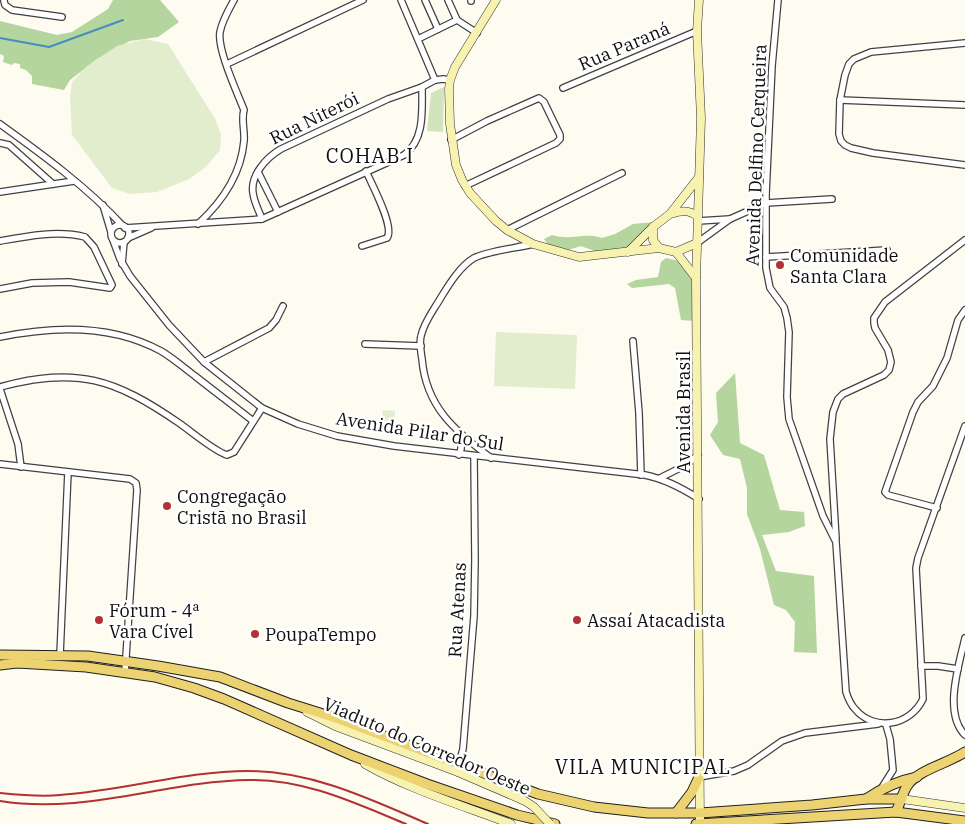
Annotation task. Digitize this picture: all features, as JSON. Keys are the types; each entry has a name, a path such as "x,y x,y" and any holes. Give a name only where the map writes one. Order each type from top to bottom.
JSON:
{"main road":[{"path":"496,0 455,68 450,80 449,115 456,165 465,186 480,205 507,230 533,244 578,257 659,248 676,252 697,243"},
{"name":"Avenida Brasil","path":"698,824 700,813 700,777 696,279 700,118 697,31 699,0"},
{"path":"628,252 653,227 670,214 699,176"},
{"path":"670,214 685,211 693,213 698,219"},
{"path":"653,227 653,240 659,248"},
{"path":"676,252 696,279"},
{"path":"0,655 88,656 220,677 288,703 336,718 458,768 538,794 574,803 640,813 700,813 866,799 902,799 965,808"},
{"path":"0,665 17,663 86,667 155,677 194,688 224,699 351,755 483,805 555,824"},
{"path":"866,799 881,789 917,776 955,759 965,752"},
{"path":"351,755 386,774 511,824"},
{"name":"Viaduto do Corredor Oeste","path":"458,768 525,801 534,807 550,824"},
{"path":"896,812 906,787 917,776"},
{"path":"676,813 692,792 700,777"},
{"path":"698,824 896,812 965,821"}],"street":[{"path":"3,0 5,5 12,10 62,17"},
{"path":"198,224 228,192 243,149 245,137 242,117 244,110 224,57 220,40 220,30 234,0"},
{"path":"228,64 363,0"},
{"path":"401,0 435,80 450,80"},
{"path":"425,0 438,29"},
{"path":"448,0 457,20 477,33"},
{"name":"Avenida Delfino Cerqueira","path":"778,0 772,66 766,203 767,273 770,288 784,307 788,325 787,397 789,419 823,516 836,542 846,692 850,702 859,714 883,724"},
{"path":"418,39 457,20"},
{"name":"Rua Paraná","path":"563,88 697,31"},
{"path":"965,43 871,52 860,55 849,64 845,75 840,100 838,134 845,145 874,152 965,165"},
{"name":"Rua Niterói","path":"258,172 267,159 281,149 388,99 422,87 435,80"},
{"path":"111,232 117,226 153,227 262,219 404,155 413,147 419,133 422,116 422,87"},
{"path":"451,140 487,121 539,98 544,102 560,135 560,139 556,143 465,186"},
{"path":"840,100 965,105"},
{"path":"0,124 102,203 124,227 128,232 122,264"},
{"path":"0,143 11,147 53,184"},
{"path":"258,172 253,183 253,194 262,219"},
{"path":"258,172 278,212"},
{"path":"362,246 387,238 390,233 388,222 366,172"},
{"path":"507,230 622,173"},
{"path":"0,192 74,181"},
{"path":"697,243 730,219 766,203 832,198"},
{"name":"Avenida Pilar do Sul","path":"102,203 122,264 155,308 204,362 262,408 298,424 337,436 459,455 660,478 698,499"},
{"path":"698,219 730,219"},
{"path":"113,240 118,243 153,227"},
{"path":"0,241 57,234 85,237 94,247 112,287 69,282 50,282 0,289"},
{"path":"836,542 830,439 834,406 843,394 884,375 889,370 891,362 888,350 874,323 878,310 885,302 965,240"},
{"path":"491,458 462,436 444,417 432,397 425,380 421,338 426,322 447,288 468,262 479,256 533,244"},
{"path":"766,257 887,250"},
{"path":"204,362 269,328 273,325 283,306"},
{"path":"937,508 888,495 885,492 913,412 918,402 933,386 947,358 958,320 965,310"},
{"path":"0,337 30,332 84,329 134,340 162,352 253,420"},
{"path":"633,341 639,413 641,475"},
{"path":"365,344 421,346"},
{"path":"21,467 18,444 0,388 32,379 59,376 100,381 139,397 224,454 230,455 234,452 262,408"},
{"path":"700,777 734,771 748,765 782,742 805,733 883,724 904,719 920,705 923,699 923,689 916,568 965,426"},
{"path":"459,455 462,436"},
{"path":"660,478 686,465 698,455"},
{"name":"Rua Atenas","path":"458,768 463,749 474,616 474,456"},
{"path":"0,464 130,479 136,483 125,672"},
{"path":"60,655 68,472"},
{"path":"965,638 958,669 954,707 956,722 965,735"},
{"path":"921,666 958,669"},
{"path":"883,724 890,739 893,770 902,780"},
{"path":"881,789 893,770"}],"green space":[{"path":"113,0 160,0 179,22 158,37 130,41 97,59 70,80 64,90 32,84 32,76 26,70 20,68 20,64 14,63 12,65 3,62 4,56 0,54 0,21 57,35 72,32 108,9"},
{"path":"144,39 168,44 214,117 221,134 220,150 206,167 189,179 157,192 129,194 112,188 72,135 70,97 72,82 87,66 117,46"},
{"path":"444,87 443,132 427,131 431,93"},
{"path":"654,222 629,248 597,252 581,246 568,250 549,246 544,239 552,235 559,237 595,236 602,238 615,234 633,224"},
{"path":"666,258 681,263 690,275 694,290 694,321 681,320 675,288 669,284 632,288 627,284 636,280 658,277 661,262"},
{"path":"496,332 577,335 575,389 494,386"},
{"path":"735,373 740,443 764,455 780,510 804,512 805,526 789,532 762,535 776,571 814,576 817,653 794,652 795,622 786,610 774,605 760,549 747,514 747,488 740,459 723,455 710,435 718,422 716,393"},
{"path":"383,410 395,411 394,429 382,429"}],"waterway":[{"path":"0,38 49,47 123,20"}],"railway":[{"path":"0,793 38,796 60,795 107,790 201,774 248,771 272,772 318,781 340,788 428,824"},
{"path":"0,801 31,804 63,804 218,782 270,781 310,788 329,794 406,824"}],"place":[{"name":"Comunidade Santa Clara","path":"780,265"},
{"name":"Congregação Cristã no Brasil","path":"167,506"},
{"name":"Fórum - 4ª Vara Cível","path":"99,620"},
{"name":"Assaí Atacadista","path":"577,620"},
{"name":"PoupaTempo","path":"255,634"}],"district":[{"name":"COHAB I","path":"370,155"},
{"name":"VILA MUNICIPAL","path":"643,766"}]}
